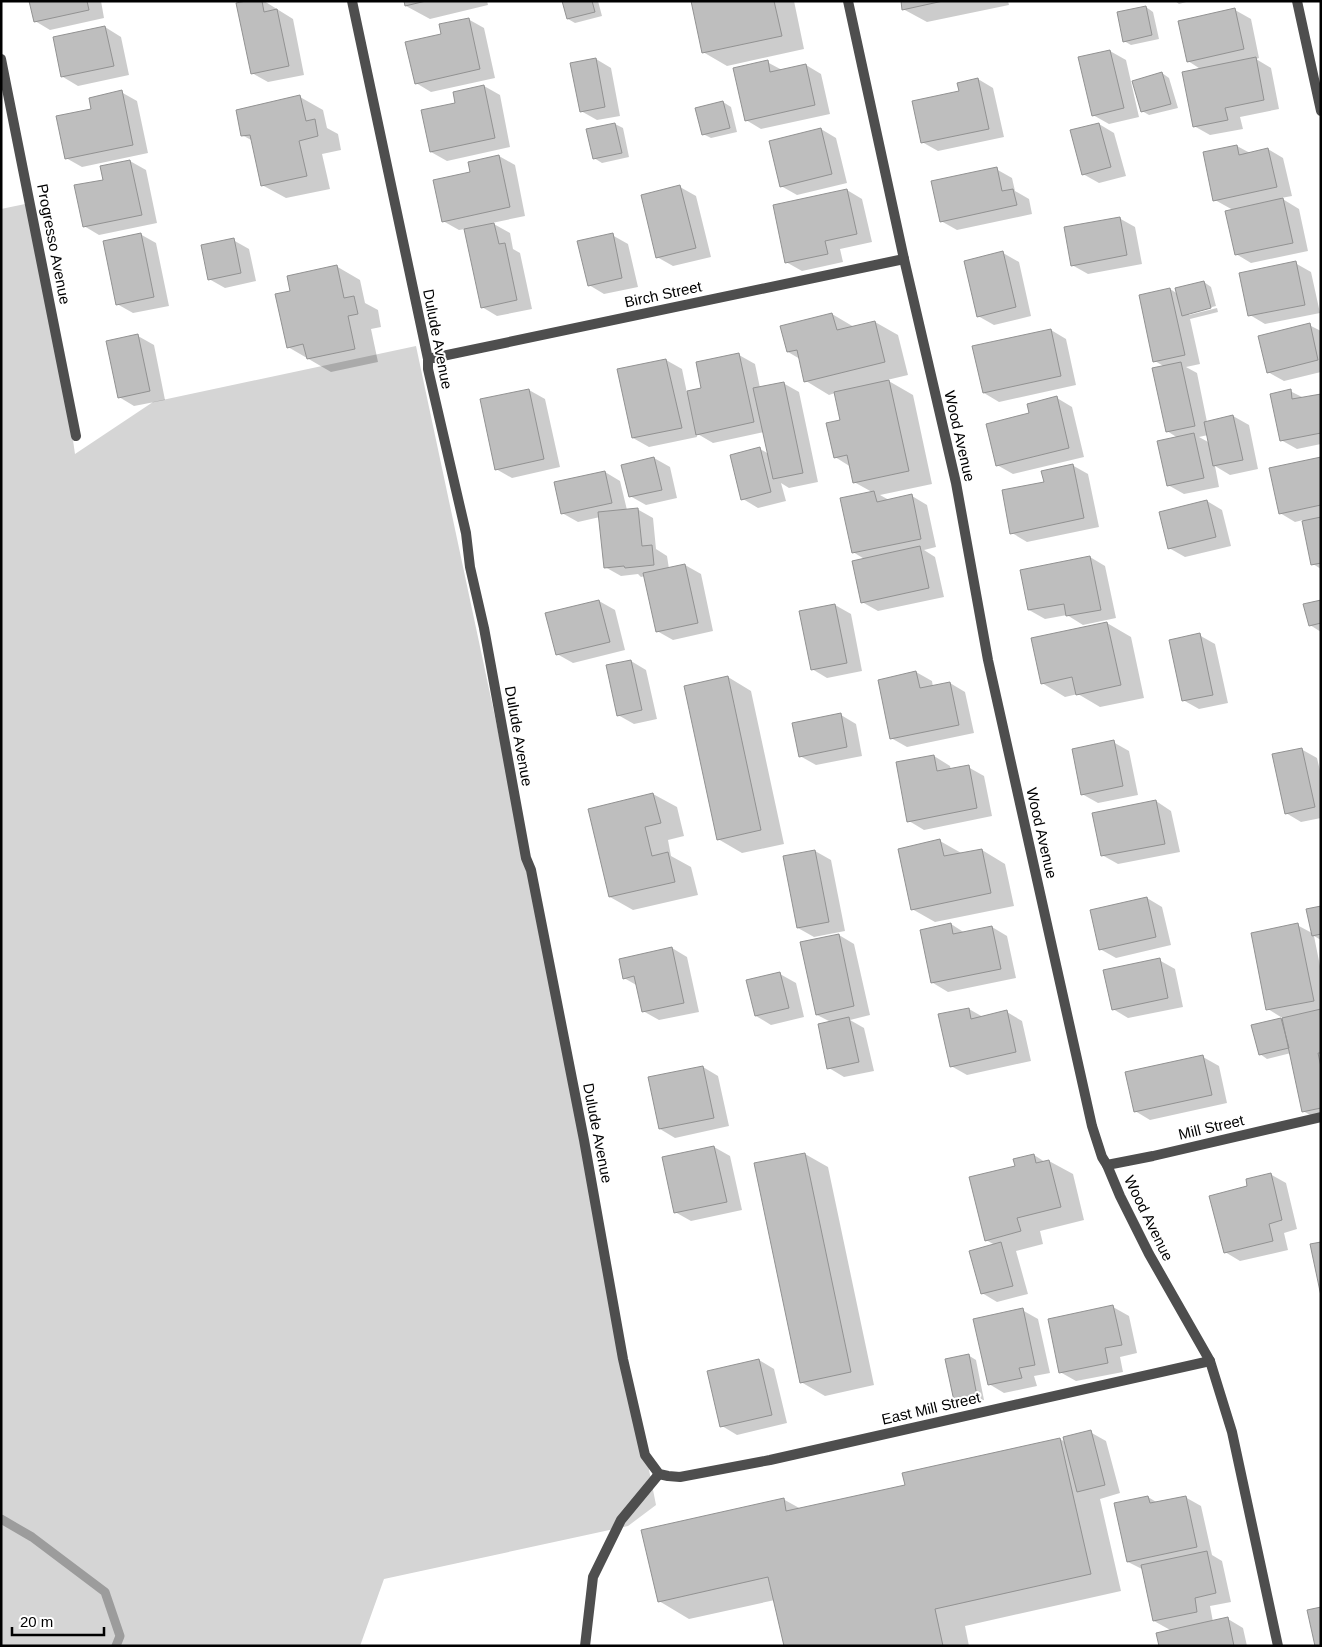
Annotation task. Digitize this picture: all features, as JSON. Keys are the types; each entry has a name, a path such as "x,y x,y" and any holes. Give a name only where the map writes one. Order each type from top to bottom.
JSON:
{"street":[{"name":"Dulude Avenue","path":"352,1 428,359 428,369 466,533 470,567 484,628 526,858 531,870 584,1140 623,1359 645,1455 659,1474"},
{"name":"Wood Avenue","path":"848,1 904,259 956,482 988,660 1090,1116 1102,1157 1120,1196 1149,1254 1210,1361 1232,1432 1278,1646"},
{"path":"1297,1 1321,111"},
{"name":"Progresso Avenue","path":"1,59 76,436"},
{"name":"Birch Street","path":"428,359 904,259"},
{"name":"Mill Street","path":"1107,1165 1321,1118"},
{"name":"East Mill Street","path":"659,1474 680,1477 770,1460 1210,1361"},
{"path":"585,1646 593,1577 621,1520 659,1474"}],"shaded area":[{"path":"30,203 63,371 75,454 153,402 416,346 568,1060 656,1505 628,1526 384,1579 360,1646 1,1646 1,209"}],"building":[{"path":"29,1 87,1 89,10 34,22"},
{"path":"262,1 264,12 277,9 289,66 251,74 236,3"},
{"path":"404,1 426,1 405,6"},
{"path":"562,1 592,1 595,12 567,19"},
{"path":"691,1 774,1 782,36 702,53"},
{"path":"901,1 943,1 902,10"},
{"path":"1146,6 1152,35 1123,42 1117,12"},
{"path":"1235,8 1244,49 1187,62 1178,21"},
{"path":"469,18 480,69 415,84 405,42 441,34 439,24"},
{"path":"105,26 114,66 61,77 53,37"},
{"path":"1110,50 1124,108 1092,116 1078,57"},
{"path":"1256,57 1264,100 1225,108 1228,120 1193,127 1182,72"},
{"path":"596,58 605,107 580,112 570,63"},
{"path":"768,60 770,72 806,64 815,105 745,121 733,68"},
{"path":"1162,72 1171,104 1141,112 1132,81"},
{"path":"978,78 989,129 921,143 912,101 959,91 957,83"},
{"path":"484,85 495,138 430,152 421,110 455,103 453,92"},
{"path":"122,90 133,145 65,159 56,116 91,109 89,98"},
{"path":"300,95 306,121 315,119 318,136 299,141 307,176 261,186 250,135 241,136 236,110"},
{"path":"723,101 730,128 702,135 695,108"},
{"path":"615,123 622,153 593,159 586,129"},
{"path":"1099,123 1111,167 1082,175 1070,130"},
{"path":"821,128 832,174 780,187 769,141"},
{"path":"1237,145 1239,155 1268,148 1277,187 1213,201 1203,152"},
{"path":"499,155 510,207 442,222 433,180 470,172 468,162"},
{"path":"130,160 142,215 83,227 74,185 103,180 100,166"},
{"path":"997,167 1002,191 1013,189 1017,205 940,222 931,181"},
{"path":"680,185 696,248 656,258 641,195"},
{"path":"847,189 857,234 825,241 828,254 785,263 773,205"},
{"path":"1283,198 1293,243 1235,255 1225,211"},
{"path":"1120,217 1127,255 1071,266 1064,227"},
{"path":"494,223 499,244 505,243 517,300 481,308 464,229"},
{"path":"141,233 154,297 116,305 103,241"},
{"path":"613,233 622,278 588,286 577,241"},
{"path":"234,238 241,273 208,280 201,245"},
{"path":"1003,251 1016,307 977,317 964,261"},
{"path":"1296,261 1305,305 1248,316 1239,273"},
{"path":"337,265 344,298 354,296 358,314 348,316 355,349 307,359 303,344 287,348 275,294 290,291 287,276"},
{"path":"1204,281 1211,308 1182,316 1175,288"},
{"path":"1170,288 1185,355 1153,362 1139,295"},
{"path":"832,313 837,330 875,321 885,362 804,382 797,350 787,352 780,326"},
{"path":"1310,323 1318,360 1267,373 1258,336"},
{"path":"1051,329 1061,376 983,393 972,346"},
{"path":"138,334 150,391 118,398 106,341"},
{"path":"739,353 754,422 696,435 687,391 701,388 696,362"},
{"path":"666,359 682,428 632,438 617,369"},
{"path":"1181,362 1195,426 1166,432 1152,368"},
{"path":"889,380 909,471 853,483 847,455 834,458 826,423 840,420 834,392"},
{"path":"784,382 803,473 773,479 753,388"},
{"path":"529,389 544,459 495,470 480,399"},
{"path":"1291,389 1292,399 1321,394 1321,433 1280,441 1270,394"},
{"path":"1057,396 1069,448 996,466 986,424 1029,413 1027,404"},
{"path":"1233,415 1243,460 1213,466 1204,422"},
{"path":"1194,433 1204,478 1167,486 1157,441"},
{"path":"760,447 771,492 741,500 730,455"},
{"path":"654,457 662,490 629,497 621,465"},
{"path":"1321,457 1321,505 1279,514 1269,468"},
{"path":"1073,464 1084,518 1010,534 1002,490 1044,482 1041,471"},
{"path":"605,471 612,503 561,514 554,482"},
{"path":"874,491 877,502 912,494 921,539 852,553 840,498"},
{"path":"1207,500 1216,537 1168,549 1159,512"},
{"path":"638,508 642,546 652,545 654,565 604,568 598,512"},
{"path":"1321,517 1321,563 1311,565 1302,521"},
{"path":"920,546 929,588 861,603 852,561"},
{"path":"1090,556 1101,610 1066,616 1064,604 1028,610 1020,570"},
{"path":"685,564 698,623 656,632 643,573"},
{"path":"599,600 610,642 556,655 545,613"},
{"path":"1321,600 1321,623 1309,626 1303,604"},
{"path":"835,604 847,663 811,670 799,611"},
{"path":"1107,622 1121,685 1076,695 1072,677 1041,684 1031,638"},
{"path":"1200,633 1213,695 1182,701 1169,640"},
{"path":"631,660 642,710 617,716 606,665"},
{"path":"916,671 920,688 950,682 959,725 890,739 878,680"},
{"path":"728,676 761,830 717,840 684,686"},
{"path":"841,713 847,747 799,757 792,723"},
{"path":"1114,740 1123,786 1081,795 1072,749"},
{"path":"1302,748 1315,807 1285,814 1272,754"},
{"path":"934,755 937,771 969,765 977,808 907,822 896,762"},
{"path":"653,793 661,823 645,827 652,856 668,852 675,882 609,897 588,809"},
{"path":"1156,800 1165,844 1101,856 1092,813"},
{"path":"940,839 944,856 982,849 991,893 911,910 898,849"},
{"path":"815,850 829,922 797,928 783,856"},
{"path":"1147,897 1156,937 1099,950 1090,910"},
{"path":"1321,906 1321,934 1312,936 1306,909"},
{"path":"951,923 953,934 992,926 1001,969 931,983 920,930"},
{"path":"1298,923 1314,1001 1266,1010 1251,933"},
{"path":"839,934 854,1006 816,1015 800,942"},
{"path":"672,947 684,1003 642,1012 634,976 623,979 619,959"},
{"path":"1160,958 1168,998 1112,1010 1103,970"},
{"path":"780,972 789,1008 755,1016 746,980"},
{"path":"969,1008 971,1019 1007,1010 1016,1052 950,1067 938,1014"},
{"path":"1321,1009 1321,1053 1318,1053 1321,1067 1321,1108 1302,1112 1282,1018"},
{"path":"849,1017 859,1062 827,1069 818,1024"},
{"path":"1281,1018 1289,1048 1259,1055 1251,1025"},
{"path":"1203,1055 1212,1095 1134,1112 1125,1072"},
{"path":"703,1066 714,1118 659,1129 648,1077"},
{"path":"714,1146 727,1202 674,1213 662,1157"},
{"path":"805,1153 851,1372 800,1383 754,1163"},
{"path":"1034,1154 1036,1163 1049,1160 1061,1207 1017,1218 1021,1231 985,1241 969,1177 1015,1166 1013,1159"},
{"path":"1271,1173 1282,1220 1269,1224 1273,1241 1224,1253 1209,1196 1247,1186 1246,1179"},
{"path":"1001,1242 1013,1286 981,1294 969,1251"},
{"path":"1321,1242 1321,1296 1310,1244"},
{"path":"1113,1305 1122,1345 1105,1348 1108,1363 1059,1373 1048,1319"},
{"path":"1023,1308 1035,1365 1019,1368 1022,1378 988,1385 973,1319"},
{"path":"969,1354 977,1396 954,1401 945,1359"},
{"path":"759,1359 772,1415 720,1427 707,1371"},
{"path":"1091,1430 1105,1485 1077,1492 1063,1437"},
{"path":"1060,1438 1091,1574 935,1609 943,1646 784,1646 768,1577 658,1602 641,1530 784,1498 786,1511 905,1485 902,1473"},
{"path":"1148,1496 1150,1503 1186,1496 1197,1547 1127,1562 1114,1503"},
{"path":"1207,1551 1216,1593 1195,1598 1197,1612 1153,1621 1141,1565"},
{"path":"1321,1607 1321,1646 1315,1646 1307,1610"},
{"path":"1228,1617 1234,1646 1159,1646 1156,1633"}],"waterway":[{"path":"1,1519 32,1537 105,1592 120,1636 116,1646"}]}
